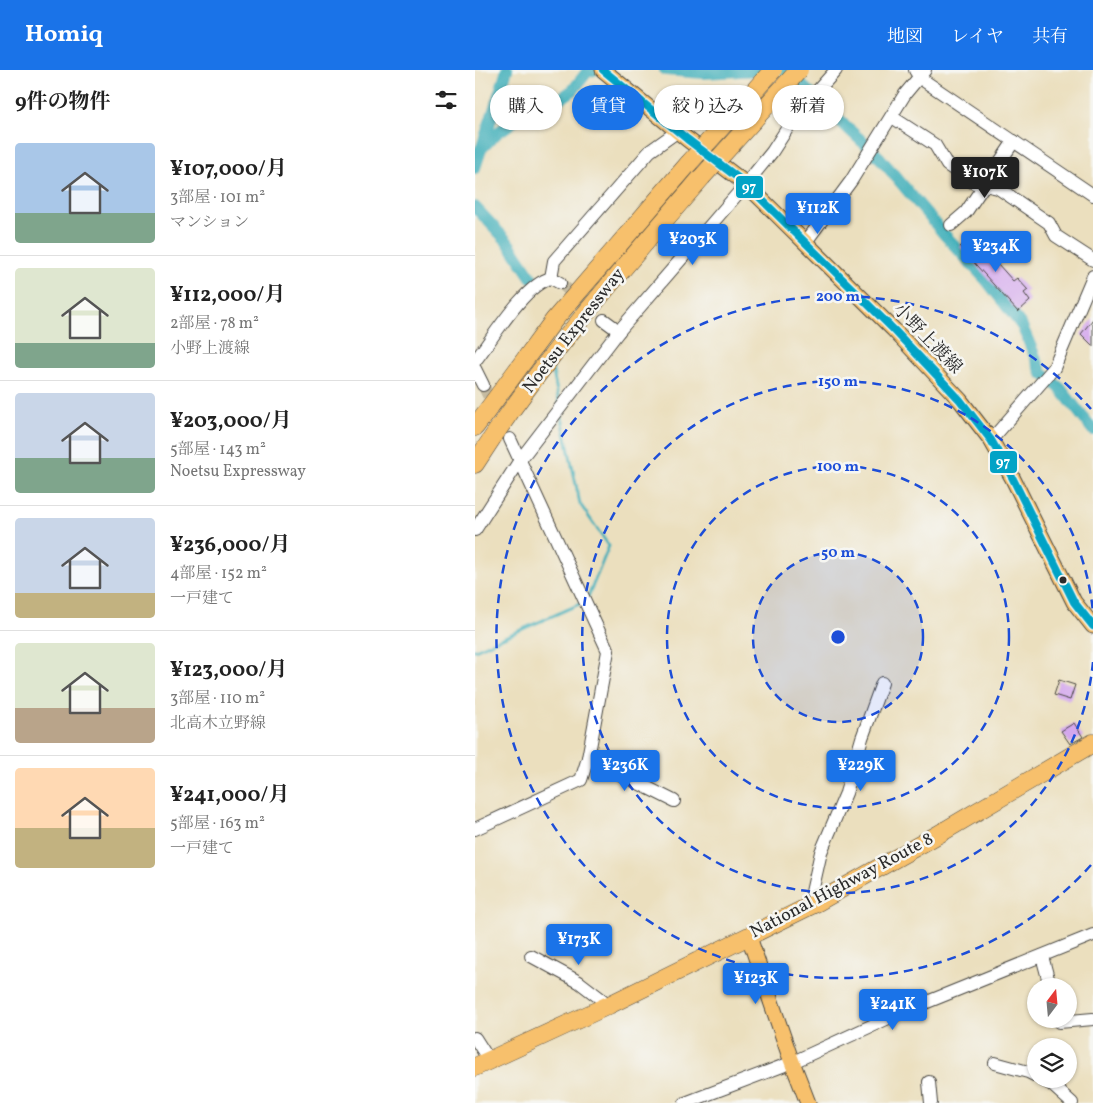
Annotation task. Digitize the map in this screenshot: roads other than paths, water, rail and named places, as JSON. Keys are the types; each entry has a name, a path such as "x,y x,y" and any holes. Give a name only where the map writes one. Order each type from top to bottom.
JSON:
{"highway":[{"name":"Noetsu Expressway","path":"475,428 554,320 689,163 773,70"},
{"name":"Noetsu Expressway","path":"475,464 564,340 611,282 701,177 799,70"},
{"name":"National Highway Route 8","path":"482,1064 609,1005 818,902 939,834 1093,743"}],"main road":[{"name":"小野上渡線","path":"603,70 677,131 746,184 894,330 960,400 991,440 1070,594 1091,619"},
{"path":"749,937 808,1103"}],"street":[{"path":"475,530 520,460 619,331 746,184 772,152 796,115 836,70"},
{"path":"805,243 851,181 920,73 1014,141 1093,194"},
{"path":"892,116 935,145 947,165 974,183 998,188 1049,223 1056,236 1093,260"},
{"path":"475,361 526,293 542,280 555,281 554,261 650,151 677,131"},
{"path":"951,225 967,212 1014,141"},
{"path":"991,440 1054,368 1093,276"},
{"path":"604,320 619,331"},
{"path":"475,369 483,385"},
{"path":"475,829 581,780 588,758 608,651 510,439"},
{"path":"818,902 812,892 821,852 846,793 882,683"},
{"path":"588,758 674,801"},
{"path":"685,1103 793,1062 895,1015 1093,935"},
{"path":"531,956 579,982 609,1005"},
{"path":"1041,956 1048,978"},
{"path":"1077,1020 1093,1018"},
{"path":"475,1038 482,1064"},
{"path":"995,1063 1027,1072"},
{"path":"929,1082 931,1103"},
{"path":"1055,1088 1071,1103"}],"waterway":[{"path":"475,168 507,70"},
{"path":"480,150 497,133 520,117 563,97 573,90 587,72 594,70"},
{"path":"665,70 703,73 759,70"},
{"path":"785,70 880,158 943,233 987,281 1022,326 1042,373 1060,388 1093,430"},
{"path":"475,207 507,241 531,277"},
{"path":"552,367 559,402"},
{"path":"561,413 580,504 609,546 588,597"},
{"path":"475,650 582,603"}],"tunnel":[{"path":"560,283 604,320"},
{"path":"483,385 505,430"}]}
